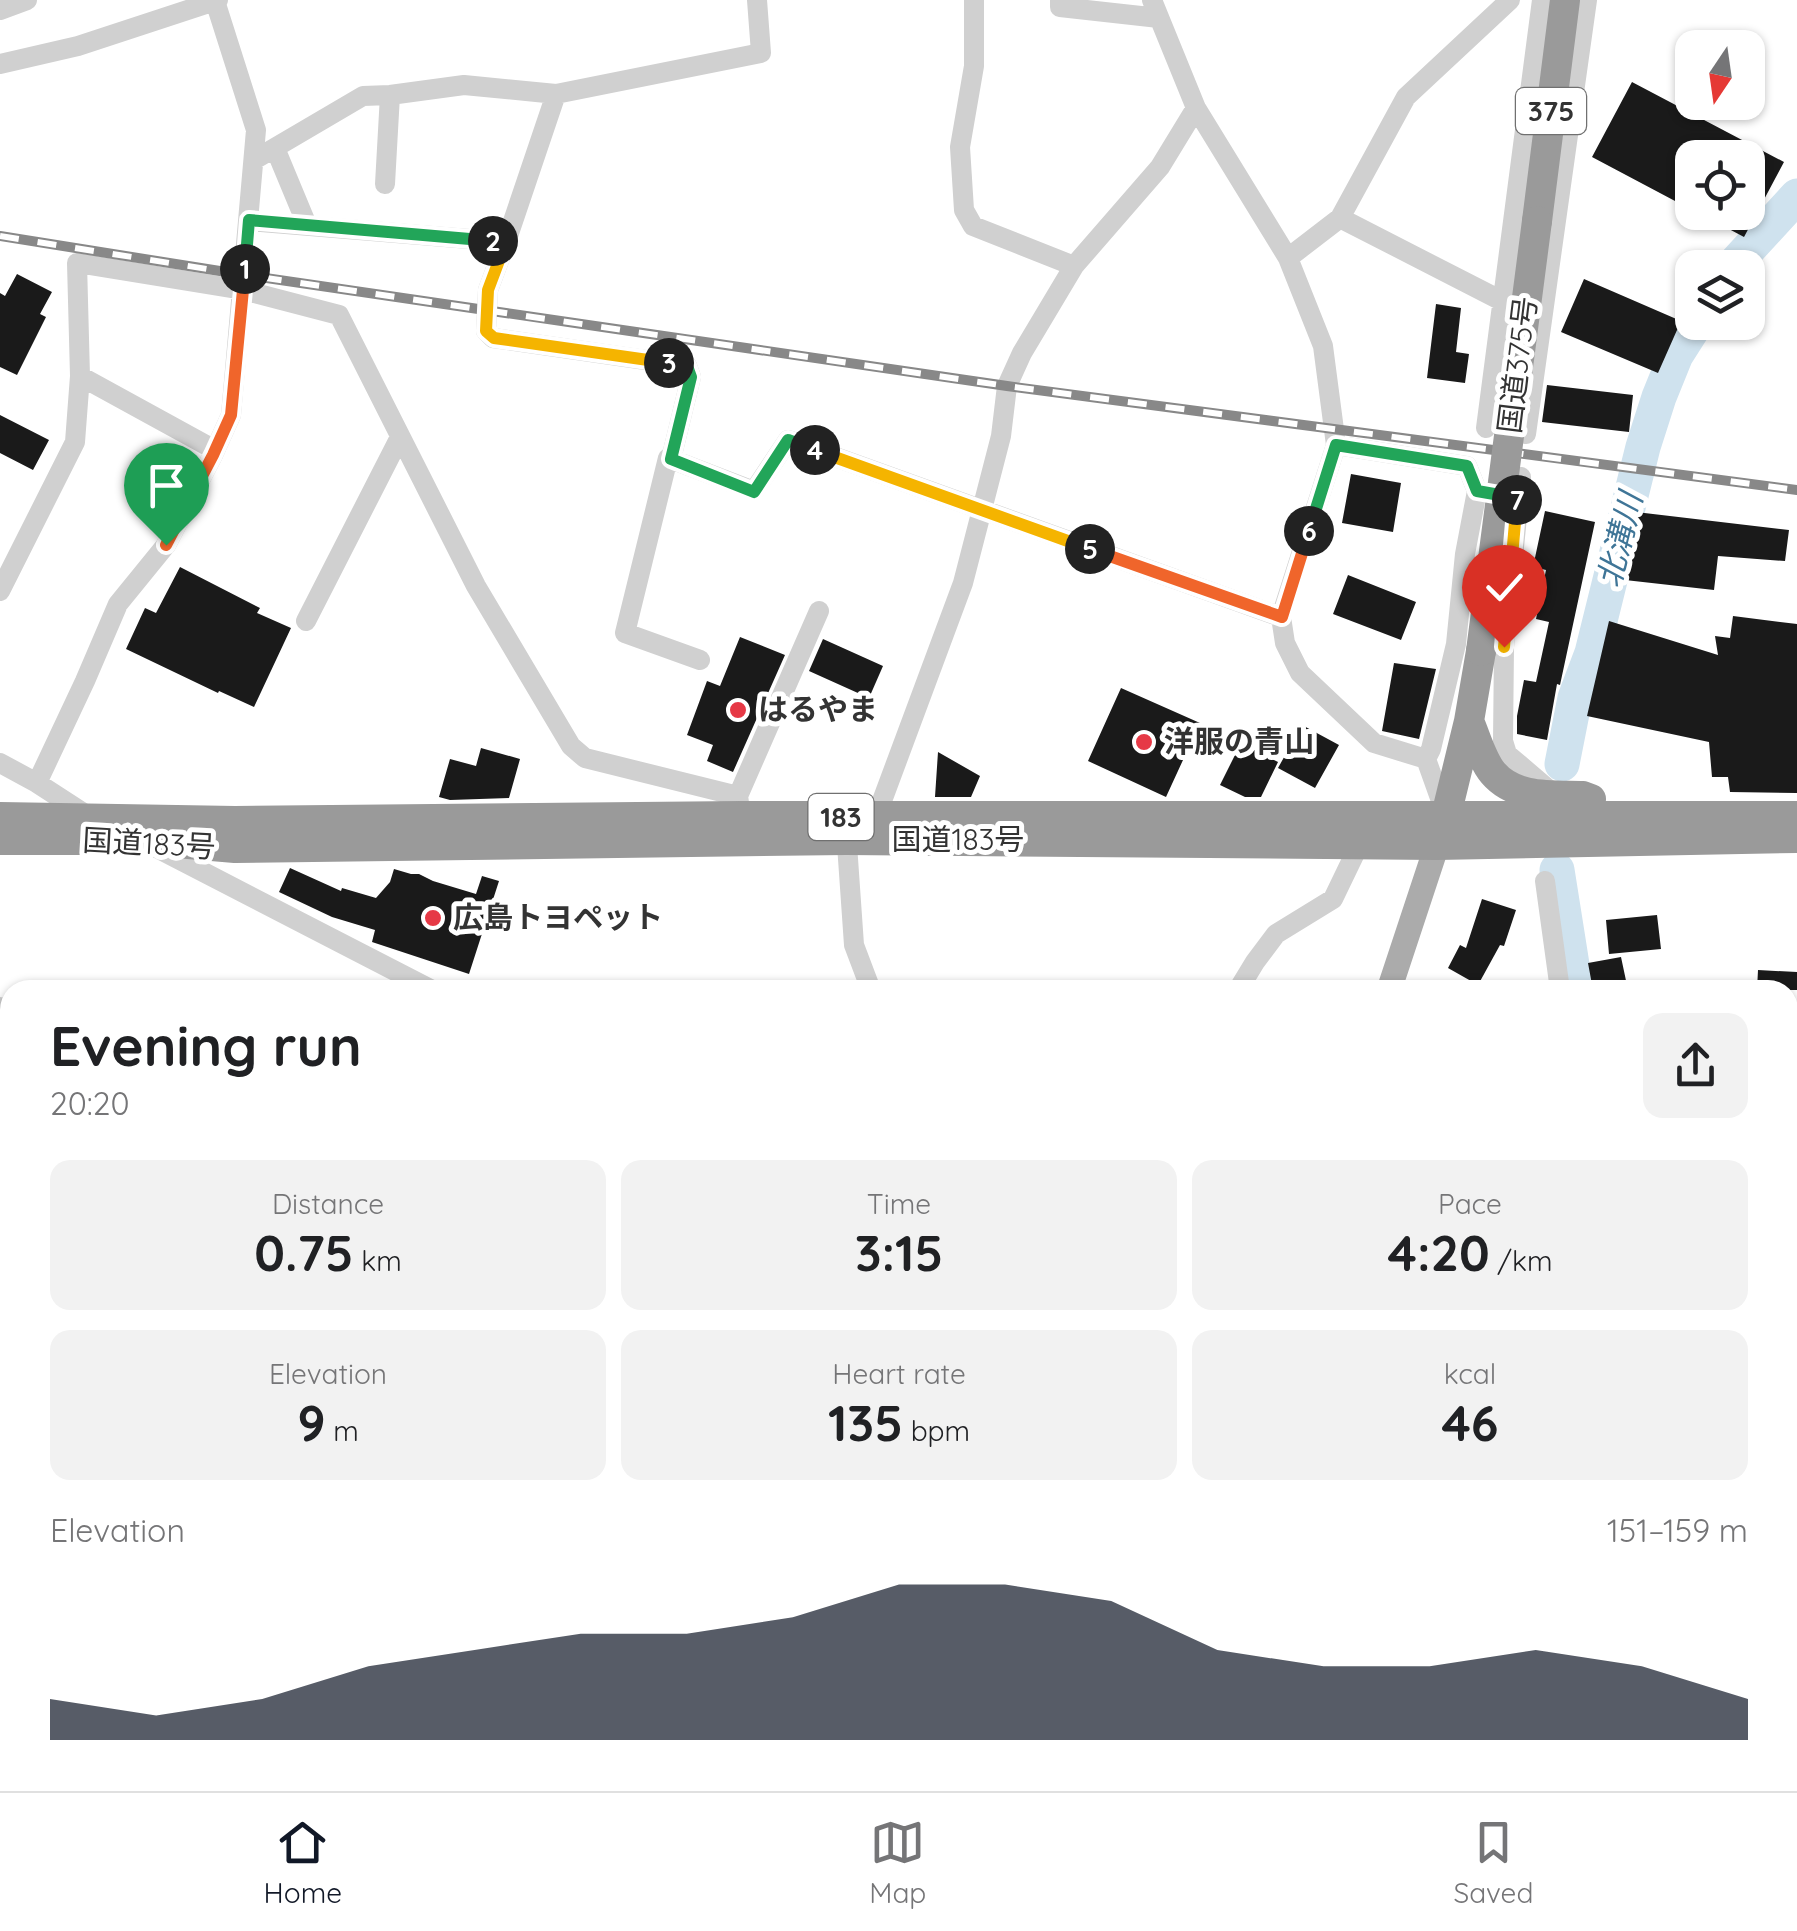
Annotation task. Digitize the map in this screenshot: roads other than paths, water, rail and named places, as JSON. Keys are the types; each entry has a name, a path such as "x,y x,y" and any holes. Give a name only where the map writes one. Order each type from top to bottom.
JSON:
{"highway":[{"name":"国道375号","path":"1442,831 1469,721 1481,651 1566,0"},
{"path":"1469,721 1491,772 1508,785 1528,794 1583,796 1650,816"},
{"name":"国道183号","path":"0,818 254,820 739,806 856,825 1360,843 1442,831 1650,816 1797,816"},
{"name":"国道183号","path":"0,840 142,840 257,848 856,825 1797,838"}],"main road":[{"path":"1392,980 1442,831"}],"street":[{"path":"0,10 27,0"},
{"path":"0,64 78,46 217,0 256,130 231,415 166,545 118,604 36,783"},
{"path":"254,160 363,96 464,84 556,94 761,54 756,0"},
{"path":"974,0 974,66 960,147 964,210 973,226 1074,266"},
{"path":"1060,0 1060,8 1156,9 1196,108 1288,258 1323,346 1336,445 1282,617 1285,643 1300,674 1374,743 1426,759"},
{"path":"1288,258 1340,218 1406,97 1510,0"},
{"path":"1486,428 1542,0"},
{"path":"1526,434 1587,0"},
{"path":"556,94 488,290 486,331 494,338 687,366 691,377 671,459"},
{"path":"385,184 390,95"},
{"path":"867,980 854,945 856,825 963,583 1001,436 1006,386 1074,266 1160,167 1196,108"},
{"path":"275,148 306,226"},
{"path":"1340,218 1504,302"},
{"path":"249,220 506,242"},
{"path":"0,591 75,442 80,376 78,263 244,290 338,314 476,586 571,746 585,758 739,806 819,612"},
{"path":"1495,365 1535,370"},
{"path":"80,376 215,450"},
{"path":"306,620 400,437"},
{"path":"700,660 625,633 668,458 754,492 788,440 1282,617"},
{"path":"1336,445 1467,466 1477,491 1456,644 1426,759 1442,831"},
{"path":"1477,491 1519,487 1504,647 1503,741 1507,754 1556,795"},
{"path":"0,763 94,820 142,840 413,980"},
{"path":"1244,980 1276,934 1334,899 1360,843"},
{"path":"240,891 241,868 257,848"},
{"path":"1545,881 1559,980"}],"waterway":[{"name":"北溝川","path":"1748,250 1797,196"},
{"name":"北溝川","path":"1562,764 1575,698 1592,653 1643,447 1659,397 1686,340"},
{"name":"北溝川","path":"1557,870 1574,980"}],"railway":[{"path":"0,236 1007,386 1797,490"}],"place":[{"name":"はるやま","path":"738,710"},
{"name":"洋服の青山","path":"1144,742"},
{"name":"広島トヨペット","path":"433,918"}]}
